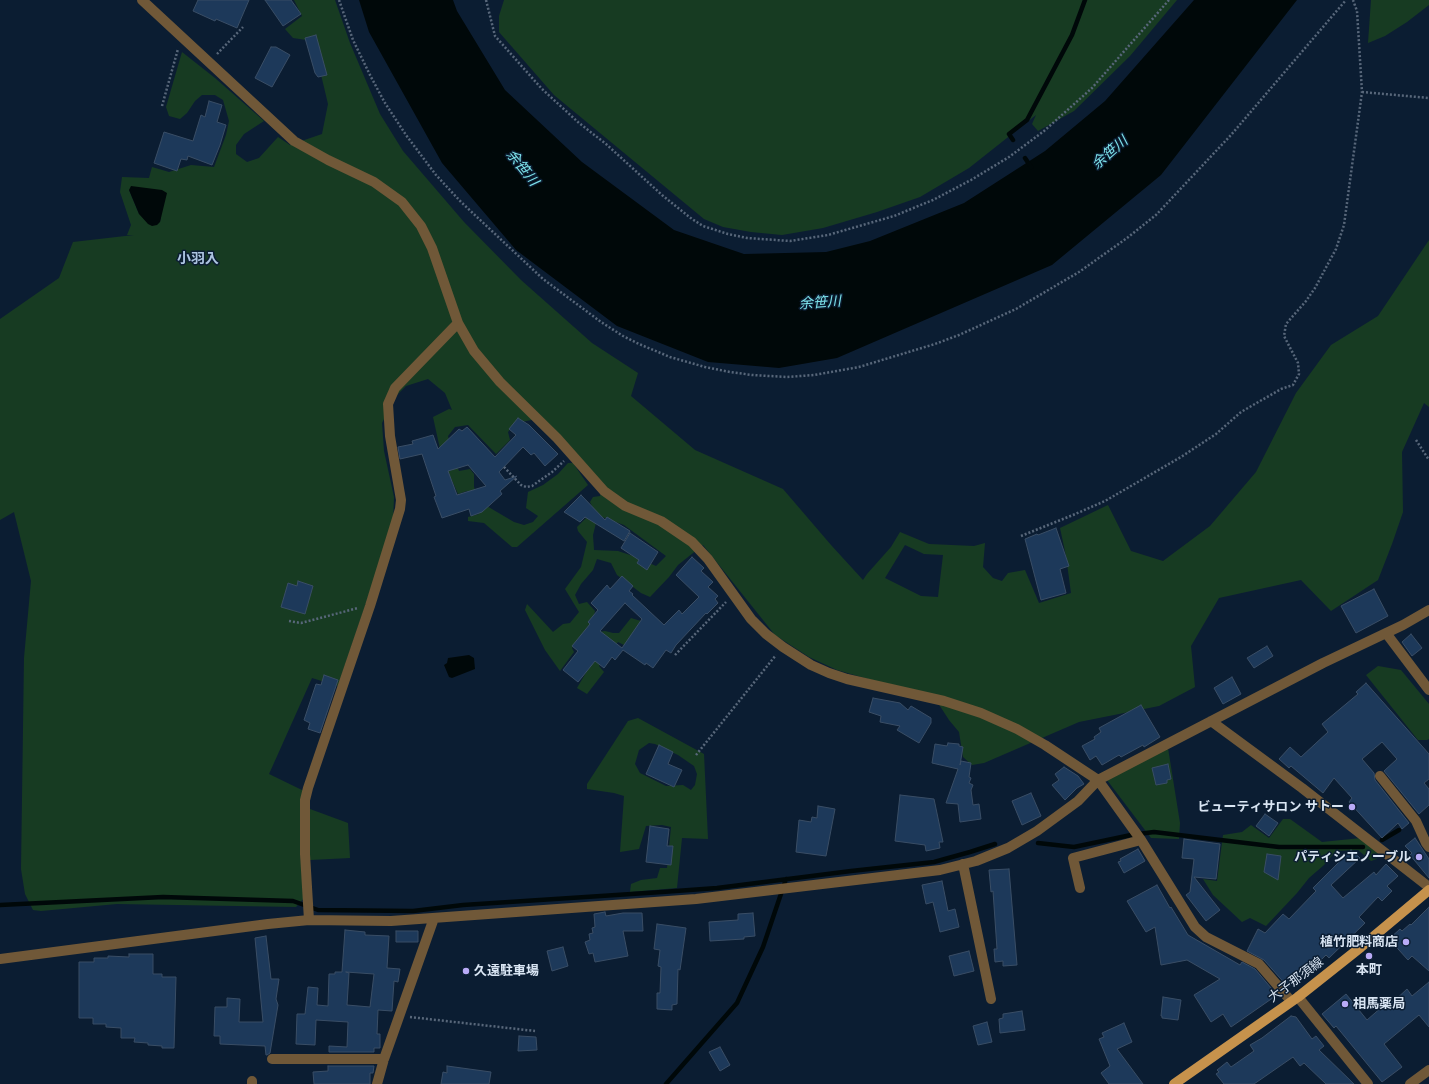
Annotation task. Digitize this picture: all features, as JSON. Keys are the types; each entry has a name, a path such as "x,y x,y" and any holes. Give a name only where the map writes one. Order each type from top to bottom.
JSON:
{"main road":[{"name":"大子那須線","path":"1174,1084 1294,999 1361,947 1429,890"}],"street":[{"path":"142,0 294,141 328,160 374,182 402,202 421,226 432,248 458,323 474,351 500,382 557,438 604,491 625,506 661,521 692,542 708,559 750,619 783,647 811,665 847,679 944,701 981,713 1018,728 1098,780 1141,840 1195,927 1206,937 1259,964 1294,999 1368,1084"},
{"path":"309,920 305,854 305,800 310,781 370,606 400,509 400,500 390,436 388,404 395,388 458,323"},
{"path":"0,959 37,953 309,920 391,921 696,898 940,870 976,861 1008,848 1037,831 1078,801 1098,780 1323,663 1429,610"},
{"path":"1386,632 1429,690"},
{"path":"1211,721 1302,788 1429,887"},
{"path":"1380,776 1416,821 1429,847"},
{"path":"1080,888 1073,858 1141,840"},
{"path":"963,864 991,999"},
{"path":"377,1084 384,1059 434,918"},
{"path":"272,1059 384,1059"},
{"path":"1410,1084 1429,1070"}],"path":[{"path":"339,0 353,40 371,77 385,103 406,135 436,175 461,202 543,279 601,322 623,336 670,357 705,367 738,373 787,377 814,375 859,367 935,344 959,335 1016,309 1079,272 1127,238 1166,205 1231,135 1346,0"},
{"path":"486,0 495,36 542,89 579,123 606,144 662,196 703,226 747,238 790,241 828,235 894,216 933,200 972,180 1009,157 1044,131 1092,88 1169,0"},
{"path":"1021,536 1106,501 1181,457 1216,434 1241,412 1281,389 1293,385 1299,374 1298,364 1284,336 1286,324 1306,301 1336,249 1344,225 1362,92 1357,12 1353,0"},
{"path":"209,62 243,27"},
{"path":"162,106 182,37"},
{"path":"1362,92 1429,98"},
{"path":"1416,440 1429,460"},
{"path":"504,467 521,484 526,487 532,486 552,472 571,454"},
{"path":"675,655 734,595"},
{"path":"289,621 301,623 370,606"},
{"path":"696,755 783,647"},
{"path":"399,1016 535,1031"}],"green space":[{"path":"294,0 335,0 350,43 380,114 403,151 464,222 521,280 592,343 638,373 631,396 695,450 783,489 863,580 891,547 900,532 929,544 974,546 985,543 983,567 993,578 1002,581 1008,573 1025,570 1039,603 1071,593 1066,556 1060,528 1108,505 1131,551 1163,561 1210,526 1256,472 1296,393 1331,345 1378,316 1429,240 1429,407 1424,403 1402,452 1403,512 1378,580 1331,611 1301,580 1219,598 1191,646 1195,687 1159,706 1079,722 984,763 972,765 963,757 959,732 938,703 882,683 837,670 809,657 775,635 703,545 678,565 650,597 641,593 617,575 611,563 597,559 593,570 581,584 575,595 579,604 587,602 595,611 591,627 599,632 605,631 619,633 631,618 641,621 626,646 618,642 599,666 604,672 587,694 577,688 594,659 583,634 572,648 574,652 560,671 545,650 525,610 527,604 553,632 563,624 570,623 579,612 565,589 581,567 587,542 578,531 577,527 594,510 590,502 593,497 600,496 604,484 542,418 516,423 508,432 510,440 496,454 468,425 455,427 448,436 452,453 459,471 470,469 474,474 474,487 480,502 514,522 524,525 533,522 538,516 526,508 528,492 543,485 558,474 568,463 573,463 588,485 517,547 512,547 484,523 468,521 468,517 479,514 471,493 467,491 458,494 442,458 433,417 449,409 452,410 445,393 428,379 406,386 396,396 382,423 384,451 394,497 393,523 338,686 312,678 269,774 304,791 300,812 301,866 304,898 296,907 117,904 41,911 33,910 25,894 21,869 24,658 31,581 14,512 0,520 0,319 59,278 73,242 134,235 127,235 131,225 120,192 122,177 149,178 152,167 169,172 191,165 214,167 226,135 229,121 223,100 215,95 202,95 180,119 169,116 166,107 182,52 215,78 264,121 244,134 236,145 236,154 247,162 259,158 278,137 290,145 322,134 328,104 313,41 293,38 285,29 302,16","holes":["129,190 161,215 160,222 139,214","602,517 624,525 666,556 656,566 618,551 594,550 593,535 596,523","905,545 924,554 943,555 938,597 921,596 885,578"]},
{"path":"504,0 1177,0 1130,56 1074,111 1038,131 1032,124 1036,115 969,168 920,197 823,228 782,235 723,227 704,219 554,95 499,32 499,16"},
{"path":"1371,0 1429,0 1429,5 1407,22 1385,36 1368,43"},
{"path":"1378,666 1401,670 1429,704 1429,739 1418,740 1366,675"},
{"path":"638,718 704,754 708,839 682,838 677,888 630,892 631,884 641,880 657,878 660,868 667,868 671,827 662,825 646,826 639,849 620,852 624,796 587,789 587,784 628,721","holes":["649,743 655,744 678,755 694,766 697,774 695,785 691,790 683,785 666,786 640,773 635,764 639,750"]},
{"path":"1168,748 1180,823 1179,839 1151,838 1107,780"},
{"path":"310,809 348,823 350,858 310,860 306,837"},
{"path":"1283,819 1290,819 1322,842 1361,838 1380,853 1377,859 1371,861 1358,850 1336,851 1324,865 1309,878 1266,926 1250,918 1242,922 1213,895 1203,879 1217,881 1223,835 1242,832 1251,825 1269,838"}],"water":[{"name":"余笹川","path":"359,0 453,0 457,11 505,90 582,162 674,230 744,254 826,252 870,241 964,203 1045,151 1105,101 1194,0 1297,0 1161,175 1052,265 837,358 779,368 708,362 617,326 516,250 442,163 369,32"},
{"path":"131,186 162,190 167,193 160,222 157,225 152,226 148,224 139,214 129,190"},
{"path":"469,655 474,658 475,669 452,678 449,677 444,665 447,663 448,658"}],"building":[{"path":"198,0 249,0 237,28 216,19 215,21 193,11"},
{"path":"265,0 291,0 301,14 283,26"},
{"path":"316,35 327,75 318,77 315,73 305,38"},
{"path":"271,47 276,47 290,55 272,87 255,78"},
{"path":"209,101 222,105 217,122 226,125 212,165 188,156 187,160 181,159 177,171 154,163 164,132 193,141 201,115 205,117"},
{"path":"518,418 529,425 558,454 545,466 534,453 531,455 523,447 499,472 505,480 517,476 500,491 502,494 482,512 471,516 469,509 442,518 434,497 436,496 422,454 400,459 398,447 413,444 412,441 433,435 438,449 459,429 462,431 467,427 495,457 516,435 509,429","holes":["468,465 486,486 457,495 448,471"]},
{"path":"581,495 605,520 607,517 630,531 624,541 585,517 580,522 564,512"},
{"path":"1056,528 1069,566 1060,569 1066,593 1041,600 1025,539"},
{"path":"630,533 658,552 647,570 637,563 639,560 621,548"},
{"path":"692,557 704,568 701,571 713,582 708,587 718,596 715,599 718,603 707,614 706,613 676,645 671,653 666,650 653,668 646,663 645,665 623,650 615,660 612,657 604,668 595,661 578,682 563,670 578,651 572,646 590,624 588,622 598,610 591,603 607,585 610,589 622,576 633,586 629,591 633,594 632,595 664,625 679,610 682,614 699,597 676,575","holes":["625,603 642,619 622,648 600,631"]},
{"path":"298,581 313,586 305,614 281,607 288,583 297,586"},
{"path":"1374,589 1388,616 1356,633 1341,606"},
{"path":"1411,634 1422,648 1412,656 1402,642"},
{"path":"1267,646 1273,656 1254,668 1247,658"},
{"path":"324,675 338,680 320,733 308,729 310,723 304,720 316,684 321,685"},
{"path":"1232,677 1241,694 1223,704 1214,688"},
{"path":"1366,683 1429,754 1429,779 1424,783 1429,789 1429,805 1419,814 1384,771 1397,759 1382,742 1362,759 1374,773 1375,780 1409,823 1402,829 1398,823 1382,838 1349,802 1352,798 1334,778 1323,793 1291,766 1289,768 1279,759 1290,747 1301,757 1328,732 1322,724 1358,694 1356,692"},
{"path":"873,698 900,703 908,710 911,706 931,718 931,723 919,743 897,730 900,726 880,722 881,716 869,712"},
{"path":"1141,705 1160,737 1144,747 1143,745 1121,757 1119,755 1102,765 1096,756 1090,760 1082,746 1095,739 1094,737 1101,732 1099,728"},
{"path":"948,743 959,744 959,746 963,747 960,765 961,761 971,763 969,777 971,778 969,783 973,785 971,790 973,805 979,804 981,819 960,822 958,804 946,803 958,769 932,763 935,744 947,746"},
{"path":"659,745 673,752 668,764 682,770 674,787 646,774"},
{"path":"1168,764 1171,779 1167,780 1167,783 1156,785 1152,768"},
{"path":"1064,767 1078,776 1084,784 1077,788 1065,800 1052,785 1059,780 1055,774"},
{"path":"1031,793 1041,816 1022,825 1012,801"},
{"path":"900,795 934,799 943,842 939,842 940,848 926,851 925,845 895,841"},
{"path":"818,806 835,809 826,856 796,852 799,820 811,822 812,817 817,818"},
{"path":"1265,814 1278,823 1269,836 1256,826"},
{"path":"650,826 669,829 667,846 673,846 671,865 646,862"},
{"name":"パティシエノーブル","path":"1415,838 1429,859 1429,878 1410,855 1412,853 1405,846"},
{"path":"1184,839 1220,844 1216,879 1194,877 1220,910 1206,921 1186,895 1190,892 1194,859 1182,858"},
{"path":"1138,849 1145,861 1124,873 1118,862 1121,861 1120,859"},
{"path":"1351,850 1360,858 1331,885 1343,898 1374,872 1376,875 1386,864 1398,876 1387,886 1392,891 1382,901 1378,897 1359,917 1365,923 1329,958 1326,955 1308,973 1288,987 1264,960 1247,951 1258,929 1265,933 1283,914 1289,919 1316,891 1313,888"},
{"path":"1267,854 1281,856 1278,880 1264,872"},
{"path":"1009,869 1017,965 1003,966 1003,961 995,962 994,949 997,949 993,891 991,892 989,870"},
{"path":"942,881 948,911 955,909 959,927 940,932 933,902 926,904 922,885"},
{"path":"1157,885 1188,935 1240,965 1242,962 1255,969 1277,995 1231,1027 1223,1014 1211,1022 1194,995 1220,979 1187,960 1161,965 1155,927 1146,932 1127,901"},
{"path":"1429,907 1429,971 1412,956 1408,960 1389,939 1400,929 1402,931 1410,924 1411,925"},
{"path":"605,912 606,916 623,913 642,913 643,931 623,931 628,956 595,962 593,953 589,954 585,942 590,940 589,934 593,933 592,928 595,927 594,914"},
{"path":"753,913 755,936 744,937 744,939 710,941 709,922 738,920 738,914"},
{"path":"657,924 686,928 680,970 678,969 677,1004 672,1005 672,1010 657,1009 657,993 660,993 661,967 658,966 660,950 654,949"},
{"path":"345,930 365,932 365,935 389,936 387,968 400,969 398,982 394,981 392,1011 378,1010 377,1034 380,1034 380,1048 374,1048 374,1052 329,1052 329,1046 347,1047 348,1022 316,1020 315,1045 296,1044 297,1014 305,1014 308,987 318,988 317,1005 328,1006 329,974 342,972","holes":["346,972 374,974 370,1007 347,1005 349,973"]},
{"path":"396,931 418,931 418,942 396,942"},
{"path":"266,936 271,979 279,979 276,999 278,1005 270,1053 267,1055 265,1046 220,1044 220,1036 214,1036 215,1007 227,1007 227,998 240,999 239,1022 263,1022 255,938"},
{"path":"563,947 568,966 552,971 547,951"},
{"path":"969,951 974,971 954,976 949,956"},
{"path":"129,954 153,954 153,974 162,974 162,977 176,977 174,1048 162,1048 162,1046 148,1045 148,1043 134,1042 135,1038 121,1038 121,1028 106,1027 106,1024 93,1024 93,1018 79,1018 79,962 94,962 94,958 108,958 108,956 129,957"},
{"path":"1429,982 1429,1027 1419,1015 1384,1044 1402,1067 1382,1082 1336,1026 1334,1028 1322,1014 1346,994 1367,1020 1391,999 1393,1002 1407,989 1412,996"},
{"path":"1163,997 1181,1000 1178,1020 1162,1018"},
{"path":"1022,1011 1025,1030 1000,1033 999,1019 1003,1018 1003,1014"},
{"path":"1291,1016 1296,1017 1312,1039 1316,1036 1324,1046 1319,1050 1354,1084 1326,1084 1304,1063 1300,1066 1293,1057 1254,1084 1224,1084 1216,1074 1219,1072 1217,1070 1227,1062 1231,1067 1254,1051 1250,1045 1262,1038"},
{"path":"987,1022 992,1042 978,1045 973,1026"},
{"path":"1124,1023 1132,1042 1117,1049 1143,1084 1109,1084 1101,1073 1110,1066 1099,1039 1104,1037 1102,1033"},
{"path":"519,1036 536,1037 537,1050 518,1051"},
{"path":"720,1047 730,1065 720,1071 709,1052"},
{"path":"328,1066 374,1066 373,1073 370,1073 370,1084 314,1084 313,1072 328,1071"},
{"path":"447,1066 491,1072 489,1084 441,1084 443,1072 447,1073"}],"waterway":[{"path":"1013,140 1009,134 1027,120 1072,35 1085,0"},
{"path":"1025,158 1031,167"},
{"path":"1382,840 1399,830"},
{"path":"1038,843 1074,847 1131,835 1154,832 1279,847 1363,847"},
{"path":"0,905 163,897 293,901 318,910 413,911 463,905 717,888 934,862 995,844"},
{"path":"666,1084 737,1003 763,947 786,879"}],"place":[{"name":"ビューティサロン サトー","path":"1352,807"},
{"name":"パティシエノーブル","path":"1419,857"},
{"name":"植竹肥料商店","path":"1406,942"},
{"name":"本町","path":"1369,956"},
{"name":"久遠駐車場","path":"466,971"},
{"name":"相馬薬局","path":"1345,1004"}],"district":[{"name":"小羽入","path":"198,259"}]}
